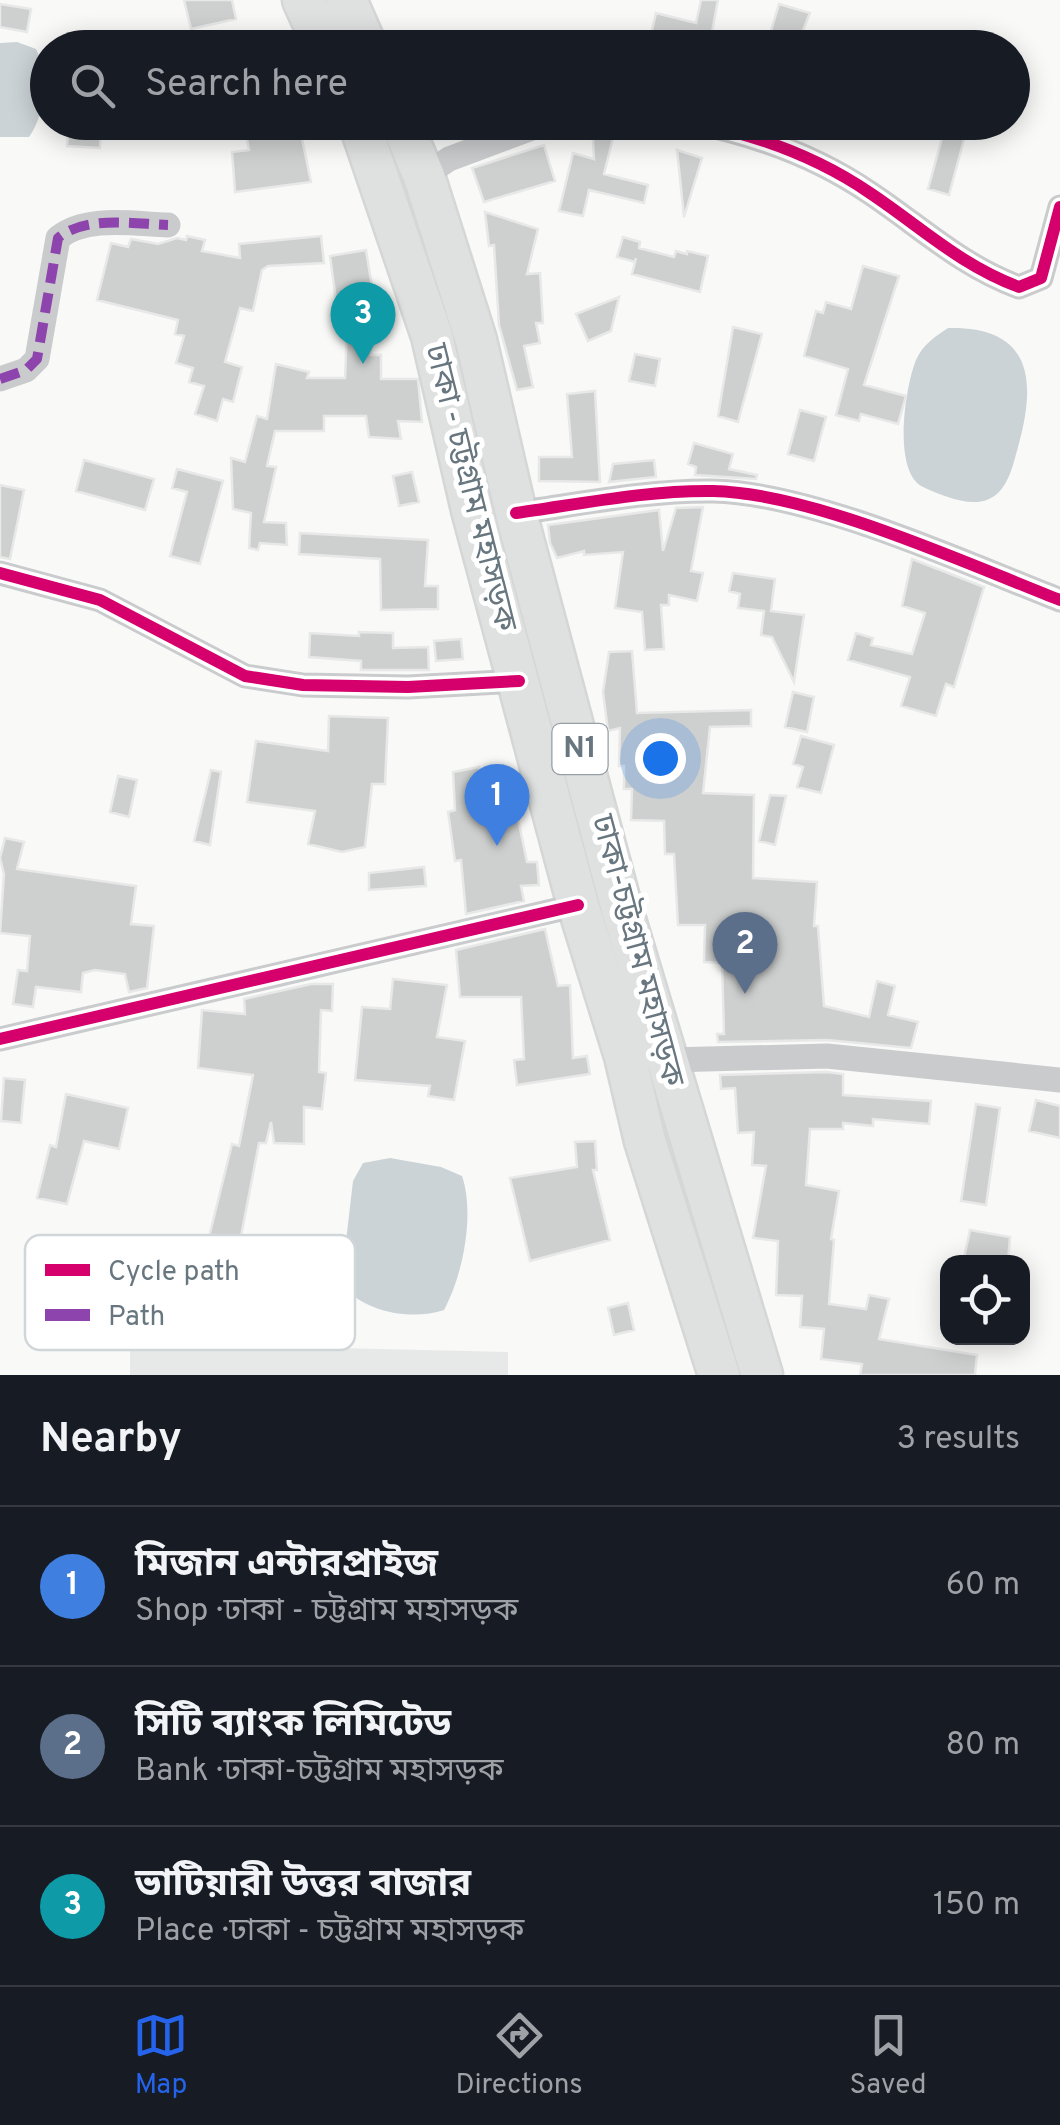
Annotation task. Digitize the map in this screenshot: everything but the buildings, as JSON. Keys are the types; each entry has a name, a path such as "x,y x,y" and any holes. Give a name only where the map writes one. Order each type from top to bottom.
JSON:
{"highway":[{"path":"303,0 317,30"},
{"path":"346,0 359,30"},
{"name":"ঢাকা - চট্টগ্রাম মহাসড়ক","path":"367,140 432,336 578,904 625,1056 645,1142 719,1375"},
{"name":"ঢাকা-চট্টগ্রাম মহাসড়ক","path":"409,140 476,340 516,513 623,913 669,1060 689,1146 762,1375"}],"street":[{"path":"424,176 449,159 500,140"},
{"path":"760,140 825,164 950,254 983,274 1019,287 1041,278 1060,207"},
{"path":"0,379 26,370 37,359 58,238 69,229 92,224 168,225"},
{"path":"516,513 714,491 760,498 935,551 1060,600"},
{"path":"0,573 100,600 245,676 304,685 408,687 519,681"},
{"path":"0,1039 523,921 578,904"},
{"path":"669,1060 826,1056 1060,1080"}],"shaded area":[{"path":"17,42 30,47 29,137 0,137 0,43"},
{"path":"948,328 997,336 1012,347 1022,362 1026,379 1024,423 1012,469 1001,490 981,501 956,499 923,487 907,465 905,408 912,373 922,350"},
{"path":"390,1158 441,1167 462,1176 467,1208 465,1244 457,1280 444,1310 417,1315 388,1312 355,1297 355,1235 347,1235 353,1181 363,1163"},
{"path":"130,1350 508,1352 508,1375 130,1375"}],"marked path":[{"path":"0,379 26,370 37,359 58,238 96,224 168,225"}],"cycle path":[{"path":"763,140 829,168 959,257 1019,287 1041,278 1060,207"},
{"path":"516,513 664,493 713,491 753,495 888,532 1060,600"},
{"path":"0,573 100,600 245,676 303,685 408,687 519,681"},
{"path":"0,1039 578,905"}],"place":[{"name":"ভাটিয়ারী উত্তর বাজার","path":"363,364"},
{"name":"মিজান এন্টারপ্রাইজ","path":"497,846"},
{"name":"সিটি ব্যাংক লিমিটেড","path":"745,994"}]}
